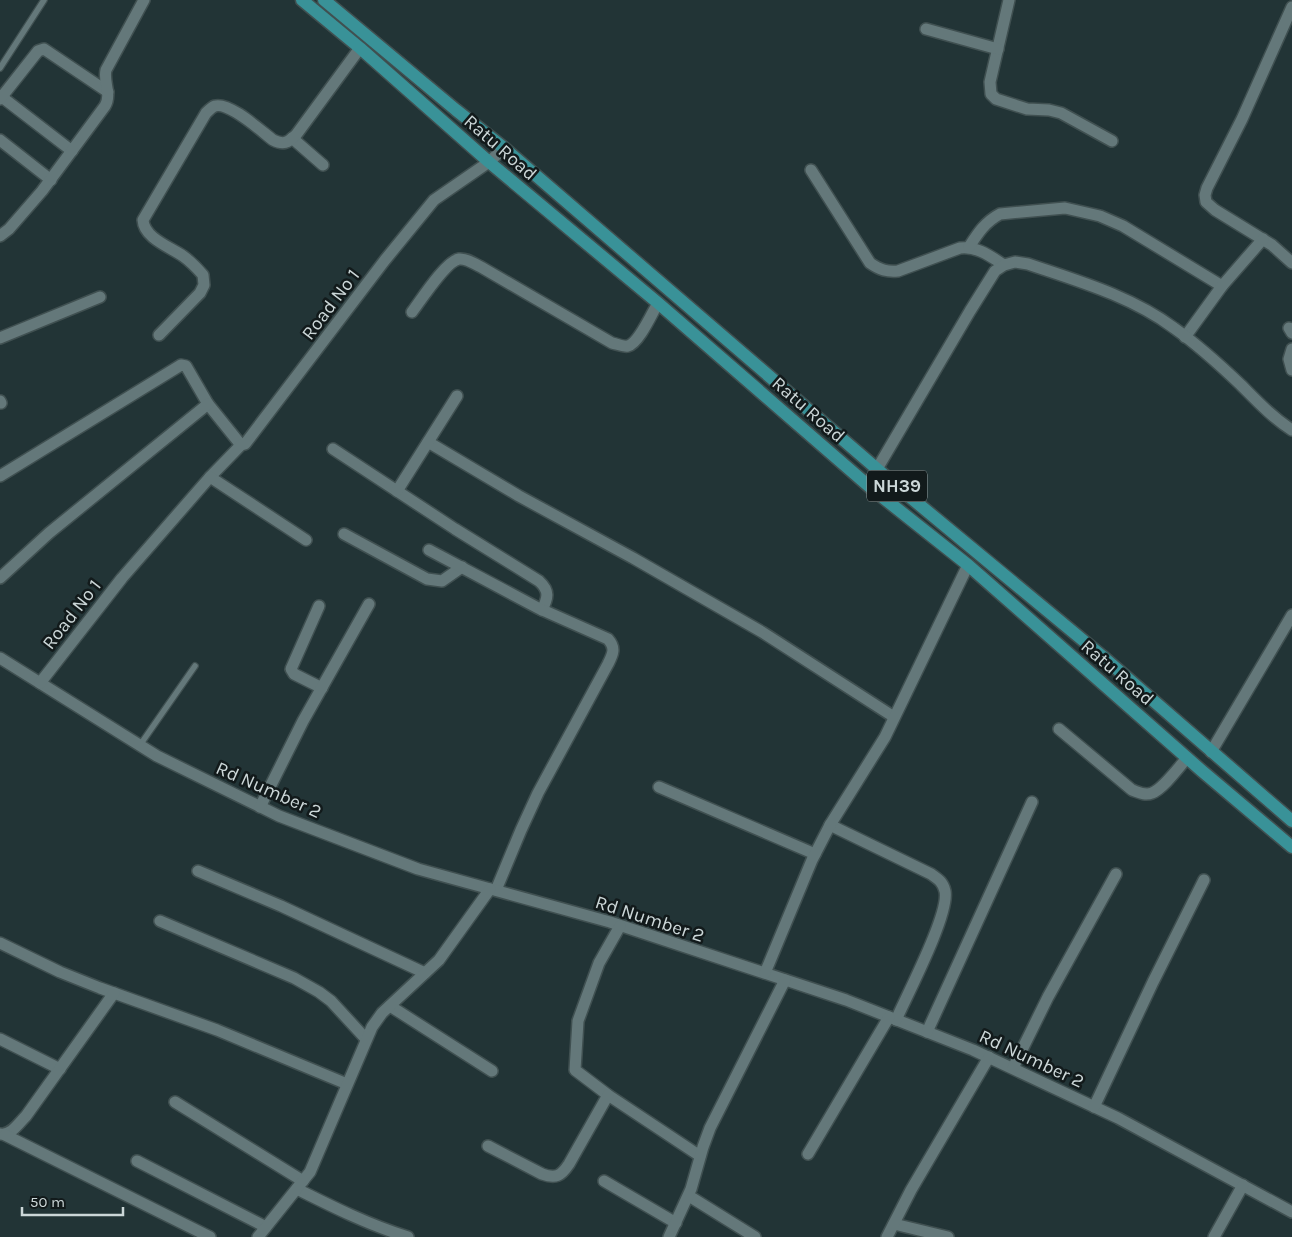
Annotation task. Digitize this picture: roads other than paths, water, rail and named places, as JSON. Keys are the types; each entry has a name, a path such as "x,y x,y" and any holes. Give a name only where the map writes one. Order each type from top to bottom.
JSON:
{"main road":[{"name":"Ratu Road","path":"302,0 360,48 489,162 658,303 871,488 968,565 1187,758 1292,847"},
{"name":"Ratu Road","path":"324,0 504,148 877,469 1102,656 1292,821"}],"street":[{"path":"0,236 9,229 51,180 108,102 106,70 144,0"},
{"path":"1009,0 989,89 991,94 996,99 1027,109 1055,111 1112,140"},
{"path":"1292,7 1205,195 1206,202 1215,210 1272,245 1292,263"},
{"path":"926,29 998,49"},
{"path":"159,335 200,292 204,285 203,275 184,257 151,235 143,227 143,220 206,114 215,106 224,106 273,140 280,144 287,143 360,48"},
{"path":"72,151 1,98 38,51 44,49 108,92"},
{"path":"292,138 323,165"},
{"path":"0,140 51,180"},
{"name":"Road No 1","path":"40,683 122,578 210,478 241,445 245,444 434,200 489,162 504,148"},
{"path":"811,170 870,263 878,269 888,272 898,271 960,248 969,247 979,250 1004,265"},
{"path":"969,247 980,229 991,218 1000,214 1064,208 1100,216 1123,226 1222,286"},
{"path":"0,221 9,229"},
{"path":"1185,336 1222,286 1263,239"},
{"path":"412,312 449,265 457,259 465,259 481,267 612,343 622,346 630,346 637,339 658,303"},
{"path":"877,469 995,271 1004,265 1015,262 1028,264 1104,290 1154,314 1185,336 1274,417 1292,430"},
{"path":"0,338 100,297"},
{"path":"1292,329 1289,328 1292,333"},
{"path":"1292,349 1289,359 1292,370"},
{"path":"0,476 181,364 186,366 208,404 241,445"},
{"path":"397,491 457,396"},
{"path":"0,578 49,533 208,404"},
{"path":"428,442 519,496 633,558 762,632 894,717"},
{"path":"333,449 455,529 539,581 548,592 548,598 542,610"},
{"path":"210,478 306,540"},
{"path":"344,534 427,579 442,581 462,568"},
{"path":"258,1237 310,1172 372,1028 390,1006 439,960 493,890 538,793 614,652 612,644 608,639 542,610 429,550"},
{"path":"765,973 794,899 815,854 830,825 885,737 968,565"},
{"path":"260,807 303,721 369,604"},
{"path":"319,606 291,669 294,674 322,688"},
{"path":"1211,752 1292,615"},
{"name":"Rd Number 2","path":"0,658 157,756 279,816 418,868 620,926 846,1000 893,1018 989,1057 1094,1107 1292,1212"},
{"path":"1060,729 1132,790 1146,794 1153,793 1158,789 1187,758"},
{"path":"659,786 815,854"},
{"path":"927,1032 1032,802"},
{"path":"808,1154 893,1018 939,924 946,893 942,883 931,874 830,825"},
{"path":"198,871 281,906 425,973"},
{"path":"1013,1068 1048,997 1116,874"},
{"path":"1094,1107 1204,880"},
{"path":"160,921 294,978 319,992 331,1001 366,1039"},
{"path":"620,926 599,963 578,1021 575,1070 608,1095 700,1156"},
{"path":"0,942 60,972 217,1030 347,1084"},
{"path":"669,1237 689,1196 710,1128 785,980"},
{"path":"2,1135 14,1129 26,1116 114,993"},
{"path":"390,1006 492,1071"},
{"path":"0,1039 60,1069"},
{"path":"887,1237 910,1190 989,1057"},
{"path":"488,1146 542,1174 557,1177 563,1173 569,1164 608,1095"},
{"path":"175,1102 300,1185 355,1217 382,1229 408,1237"},
{"path":"2,1135 210,1237"},
{"path":"137,1161 266,1227"},
{"path":"604,1181 676,1223"},
{"path":"1214,1237 1243,1185"},
{"path":"689,1196 755,1237"},
{"path":"894,1224 948,1237"}],"lane":[{"path":"0,68 44,0"},
{"path":"140,745 195,666"}]}
